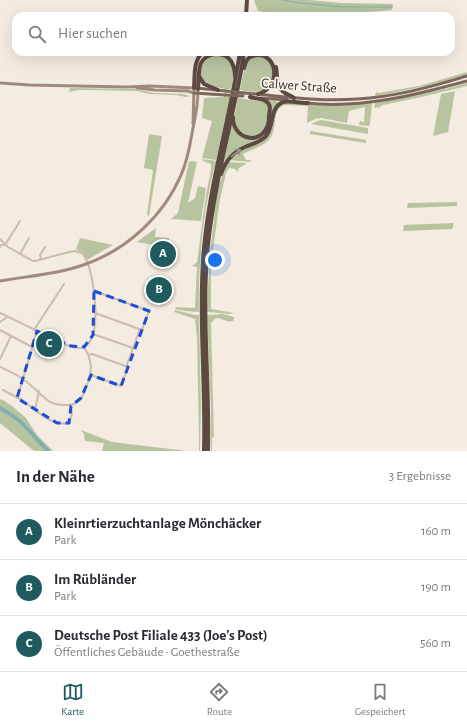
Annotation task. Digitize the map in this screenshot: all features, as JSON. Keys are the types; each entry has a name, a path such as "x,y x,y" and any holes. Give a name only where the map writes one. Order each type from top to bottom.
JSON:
{"highway":[{"path":"246,0 246,12"},
{"path":"197,90 196,65 200,56"},
{"path":"197,90 202,62 209,56"},
{"path":"225,56 229,58 233,64 235,72 230,98 231,101"},
{"path":"202,451 204,422 201,319 203,252 212,189 239,56"},
{"path":"208,451 205,290 209,235 217,185 240,79 243,56"},
{"path":"240,79 248,58 252,56"},
{"path":"258,94 267,90 273,79 274,68 271,61 264,56"},
{"path":"268,56 276,65 279,88 294,98"},
{"path":"199,76 204,84 218,90"},
{"path":"234,106 234,124 238,132 246,138 253,138 260,135 268,124 270,106 265,101 250,97"},
{"path":"217,185 223,168 230,157 241,149 259,142 268,134 271,128 274,111 279,104 285,102 308,103"}],"main road":[{"name":"Calwer Straße","path":"197,90 244,95 258,94 294,98 355,100 400,93 467,76"},
{"name":"Calwer Straße","path":"244,95 250,97 308,103 335,104 378,101 467,81"},
{"name":"Calwer Straße","path":"197,90 218,90 226,93"}],"street":[{"name":"Calwer Straße","path":"2,83 127,87 150,86 197,90"},
{"name":"Calwer Straße","path":"127,87 187,91 194,93"},
{"path":"194,128 194,93 197,90"},
{"path":"0,281 56,272 88,264 115,250 133,238 149,223 174,189 181,175 191,144 196,118 197,90"},
{"path":"0,248 1,245 5,245 20,221"},
{"path":"20,254 30,238"},
{"path":"0,240 5,245 33,261 75,251 82,253 88,264 93,281 95,313 94,334 89,344 78,348 70,346 0,313"},
{"path":"41,260 40,255 45,247"},
{"path":"16,398 32,347 35,330 64,284"},
{"path":"90,375 121,386 133,348 149,312 94,291"},
{"path":"95,313 141,330"},
{"path":"0,322 8,317"},
{"path":"0,330 32,347"},
{"path":"94,334 133,348"},
{"path":"0,359 11,336"},
{"path":"0,367 23,378 51,402 71,406 78,402 84,393 90,375 91,360 84,347"},
{"path":"89,355 92,354 127,367"},
{"path":"3,390 38,413 57,423 69,423 72,414 71,406"},
{"path":"35,410 39,391"}],"highlighted area":[{"path":"94,291 149,311 121,386 91,375 81,398 71,406 69,423 57,423 17,398 37,331 71,346 84,347 93,335"}],"green space":[{"path":"254,0 309,0 341,3 393,4 392,10 368,12 258,11"},
{"path":"211,56 223,56 229,59 233,67 231,89 207,85 200,75 203,63"},
{"path":"253,57 262,57 268,60 272,69 271,80 264,89 257,92 240,90 245,65"},
{"path":"467,72 467,75 444,81 375,96 376,92 378,93 419,86"},
{"path":"467,83 467,86 383,105 378,108 374,107 375,103"},
{"path":"70,88 135,89 154,93 183,94 190,96 150,94 136,91 78,90 69,92"},
{"path":"455,91 448,132 433,136 441,94"},
{"path":"230,97 216,160 202,158 212,121 202,118 204,98"},
{"path":"238,98 265,102 269,106 267,124 262,133 253,137 245,136 236,128 234,117"},
{"path":"266,100 276,101 278,103 269,127 263,137 229,156 224,163 232,123 243,137 263,135 271,109"},
{"path":"285,103 372,103 370,124 369,126 359,125 360,121 364,122 365,107 349,111 347,123 321,118 307,123 308,106 285,105 276,113 273,131 270,138 263,144 243,154 246,160 252,160 249,162 229,160 235,154 264,140 278,106"},
{"path":"321,120 368,128 368,134 311,124"},
{"path":"310,131 366,140 366,143 310,134"},
{"path":"149,134 162,136 149,216 147,215 153,170 144,168"},
{"path":"202,159 216,161 211,180 202,236 199,274 199,312 175,309 176,307 195,308 197,267 192,266 197,262 211,170 211,164 203,161"},
{"path":"189,161 197,162 188,203 195,198 198,186 206,188 201,221 171,219 178,213"},
{"path":"228,162 246,164 239,168 237,172 235,169 229,168 226,173 220,199 211,264 211,309 234,313 230,314 207,312 210,254 218,189"},
{"path":"457,202 457,206 407,208 408,203"},
{"path":"454,223 452,229 403,231 404,225"},
{"path":"156,228 155,237 169,238 169,248 172,248 171,261 154,259 154,245 137,242"},
{"path":"80,238 113,245 87,260 83,253 76,249"},
{"path":"175,310 199,315 201,405 200,451 197,338 195,319 174,312"},
{"path":"223,314 234,317 233,321 216,318 211,323 214,437 212,438 211,451 211,407 207,315"},
{"path":"0,399 12,406 26,418 37,435 53,451 34,451 0,423"},
{"path":"81,430 112,442 187,451 102,451 104,443 85,441 84,434"}],"waterway":[{"path":"282,0 342,7 392,7"},
{"path":"0,408 21,422 48,451"}],"place":[{"name":"Kleinrtierzuchtanlage Mönchäcker","path":"163,254"},
{"name":"Im Rübländer","path":"159,290"},
{"name":"Deutsche Post Filiale 433 (Joe's Post)","path":"49,344"}]}
